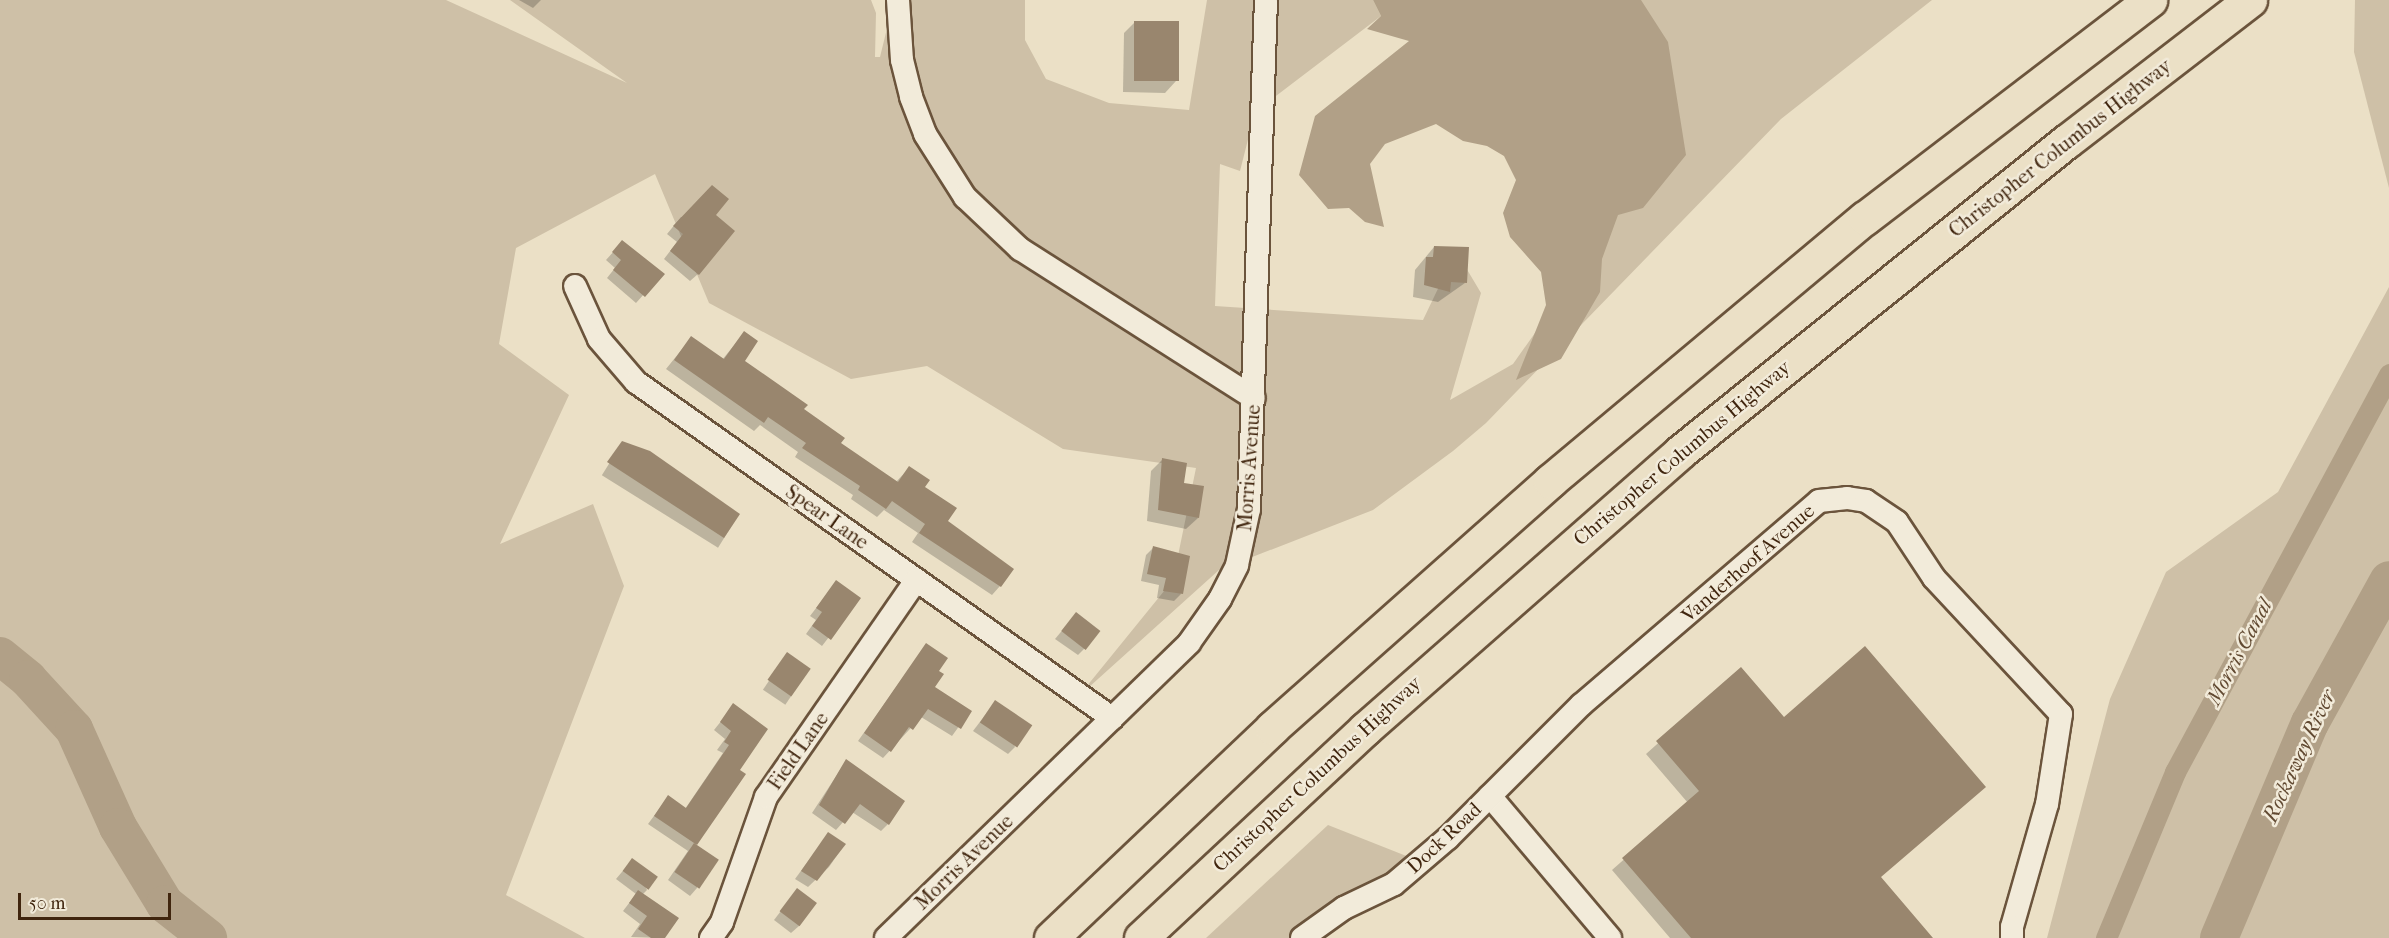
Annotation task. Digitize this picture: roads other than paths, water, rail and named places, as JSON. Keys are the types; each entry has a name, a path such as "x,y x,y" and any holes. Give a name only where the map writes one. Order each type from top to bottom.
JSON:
{"highway":[{"path":"1051,938 1272,728 1550,481 1865,218 2150,0"},
{"name":"Christopher Columbus Highway","path":"1141,938 1365,729 1680,452 2067,141 2250,0"}],"street":[{"path":"898,0 902,60 911,97 925,134 965,197 1020,249 1254,398"},
{"name":"Morris Avenue","path":"886,938 1189,643 1220,599 1237,565 1249,509 1266,0"},
{"name":"Spear Lane","path":"575,286 599,339 636,382 1112,718"},
{"name":"Vanderhoof Avenue","path":"1490,796 1581,705 1819,501 1847,498 1874,506 1897,522 1934,578 2061,714 2050,788 2012,938"},
{"name":"Field Lane","path":"711,938 722,922 766,797 916,580"},
{"name":"Dock Road","path":"1302,938 1344,908 1394,884 1490,796 1610,938"}],"waterway":[{"name":"Morris Canal","path":"2106,938 2175,772 2389,374"},
{"name":"Rockaway River","path":"2219,938 2310,723 2389,580"},
{"path":"0,656 28,679 74,729 118,827 165,904 208,938"}]}
